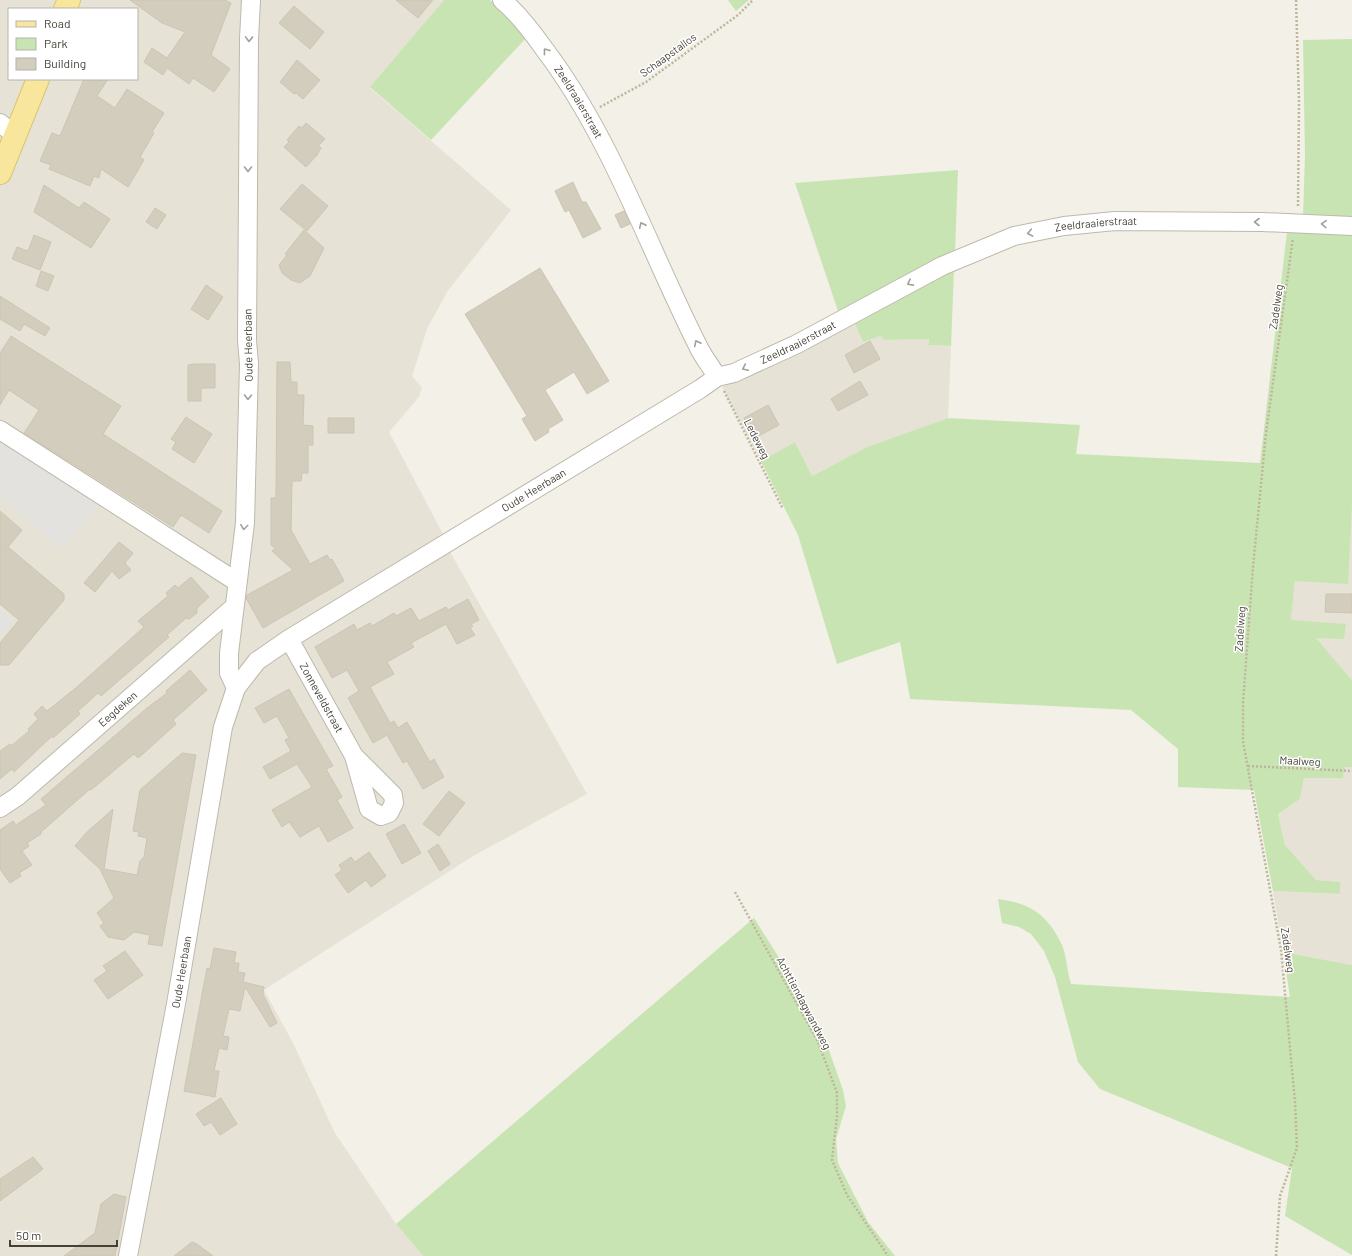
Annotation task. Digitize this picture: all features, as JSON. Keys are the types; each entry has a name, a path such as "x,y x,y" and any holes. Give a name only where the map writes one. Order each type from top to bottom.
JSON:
{"main road":[{"path":"0,173 8,129 37,80"}],"street":[{"name":"Oude Heerbaan","path":"236,688 229,673 229,653 245,523 248,434 249,39 251,0"},
{"name":"Zeeldraaierstraat","path":"502,0 535,36 562,73 587,114 642,225 698,347 717,376 734,373 797,344 942,266 1014,236 1064,226 1115,221 1296,223 1352,226"},
{"name":"Oude Heerbaan","path":"128,1256 177,996 223,727 236,688 257,661 289,639 700,389 717,376"},
{"path":"0,430 237,582"},
{"name":"Eegdeken","path":"0,808 18,796 234,607"},
{"name":"Zonneveldstraat","path":"289,639 354,756"}],"path":[{"name":"Schaapstallos","path":"587,114 646,82 738,15 753,0"},
{"name":"Zadelweg","path":"1276,1256 1280,1196 1297,1148 1295,1102 1282,950 1243,741 1243,703 1253,567 1266,434 1298,202 1299,161 1296,0"},
{"name":"Ledeweg","path":"717,376 783,509"},
{"name":"Maalweg","path":"1248,766 1352,772"},
{"name":"Achttiendagwandweg","path":"735,892 818,1042 837,1093 837,1116 832,1160 847,1195 888,1256"}],"shaded area":[{"path":"0,0 444,0 370,88 511,210 447,292 427,329 412,376 422,388 419,397 389,432 443,534 449,550 587,794 473,856 264,990 293,1043 335,1133 396,1224 423,1256 0,1256"},
{"path":"855,324 863,342 881,336 884,340 929,339 928,345 951,346 948,418 867,447 812,476 795,442 761,461 722,387"},
{"path":"0,436 102,501 61,549 0,496"},
{"path":"1351,505 1352,680 1316,638 1291,620 1295,580"},
{"path":"0,608 15,621 0,637"},
{"path":"1345,767 1352,767 1352,965 1283,952 1273,891 1340,894 1340,882 1316,880 1285,845 1278,814 1300,799 1304,778 1343,778"}],"green space":[{"path":"444,0 490,0 506,13 528,36 431,140 370,87"},
{"path":"728,0 749,0 736,11"},
{"path":"1352,39 1352,219 1303,217 1305,155 1303,40"},
{"path":"958,170 955,252 839,314 795,183"},
{"path":"1287,232 1352,235 1352,505 1348,584 1295,581 1291,620 1346,624 1344,639 1316,638 1352,680 1352,767 1345,767 1343,778 1304,778 1300,799 1278,814 1285,845 1316,880 1340,882 1340,894 1273,891 1254,790 1178,787 1178,749 1131,710 910,699 900,642 837,664 798,535 761,461 795,442 812,476 867,447 948,418 1080,425 1076,454 1260,463"},
{"path":"954,270 951,346 928,345 929,339 884,340 881,336 863,342 855,324"},
{"path":"998,899 1029,907 1044,918 1051,926 1064,950 1071,984 1290,997 1283,952 1352,965 1352,1255 1285,1216 1292,1168 1100,1089 1078,1062 1055,977 1044,951 1031,934 1019,927 1002,923"},
{"path":"754,918 797,986 825,1039 843,1090 846,1106 836,1139 838,1163 868,1222 895,1256 423,1256 396,1224"}],"building":[{"path":"130,0 225,0 231,3 211,55 230,69 214,92 193,78 189,84 167,68 163,75 144,62 152,48 167,58 185,32 162,23"},
{"path":"396,0 433,0 418,18"},
{"path":"294,6 324,32 310,49 279,23"},
{"path":"297,60 320,80 303,99 296,93 294,94 280,82"},
{"path":"84,80 107,80 97,96 115,108 127,89 164,113 152,132 154,133 140,157 144,160 128,187 101,169 99,178 94,176 90,186 49,169 51,165 40,161 52,133 60,136"},
{"path":"306,123 325,139 318,146 321,148 317,155 306,167 284,147 289,142 287,140 299,126 302,128"},
{"path":"573,182 582,202 586,202 601,229 583,238 569,210 565,212 555,191"},
{"path":"302,184 328,206 307,231 280,209"},
{"path":"44,185 79,208 84,202 110,219 91,248 34,212"},
{"path":"155,208 166,215 157,229 146,222"},
{"path":"624,211 630,224 621,228 615,215"},
{"path":"304,230 324,248 310,276 300,283 291,280 282,273 279,265 287,255 285,254"},
{"path":"34,235 51,242 40,270 12,259 17,247 28,251"},
{"path":"540,268 609,381 587,394 574,372 545,390 563,420 548,429 549,432 535,441 522,419 527,416 465,314"},
{"path":"41,271 54,276 48,291 36,286"},
{"path":"206,285 223,297 208,320 191,309"},
{"path":"0,296 50,328 45,336 24,324 20,331 0,319"},
{"path":"11,336 121,406 103,434 222,511 209,533 181,515 173,527 24,433 39,410 9,390 0,405 0,353"},
{"path":"870,341 880,359 854,373 845,355"},
{"path":"277,362 290,362 291,382 297,382 297,395 304,395 303,425 313,426 313,445 308,445 308,473 302,473 301,481 292,481 291,530 310,564 327,555 330,560 332,559 344,581 263,628 246,598 247,595 293,570 272,551 275,548 271,545 271,498 276,498"},
{"path":"215,364 215,388 201,388 201,401 188,401 188,365"},
{"path":"860,381 868,395 838,411 831,399"},
{"path":"768,405 779,425 755,438 744,418"},
{"path":"186,417 212,434 194,463 172,449 176,442 171,439"},
{"path":"328,418 354,418 354,433 328,433"},
{"path":"0,511 22,530 8,547 64,594 64,600 9,665 0,665 0,643 19,620 0,604"},
{"path":"119,542 133,553 125,563 131,570 119,579 112,571 95,592 84,583"},
{"path":"191,577 209,597 197,608 197,613 189,619 186,618 167,635 169,637 101,696 98,693 78,711 80,714 53,738 52,736 14,772 12,769 0,779 0,751 10,744 11,746 29,731 28,729 38,719 34,714 42,706 47,711 77,687 144,627 138,621 168,596 166,593 175,585 178,588"},
{"path":"1326,594 1352,594 1352,613 1325,612"},
{"path":"468,599 479,620 471,624 473,626 470,628 475,635 457,644 446,624 411,643 414,647 387,662 394,674 370,687 390,723 394,721 398,728 407,722 430,762 434,759 444,777 423,789 407,761 403,763 387,735 373,743 348,698 359,691 347,670 332,678 315,647 354,624 357,630 370,623 372,626 394,613 396,616 411,608 419,621 446,607 448,610"},
{"path":"190,670 207,690 173,720 176,724 144,753 138,758 134,754 91,790 90,789 41,832 41,834 27,843 29,846 22,851 32,865 19,873 21,876 10,883 0,869 0,830 13,821 16,825 46,805 41,799 147,708 167,693 166,691"},
{"path":"289,689 333,766 326,769 342,797 337,800 353,828 328,842 319,826 300,837 289,822 282,827 272,810 312,787 297,764 270,779 263,767 291,751 285,740 289,738 277,716 264,723 255,708"},
{"path":"182,753 196,755 162,946 148,944 150,935 134,932 124,940 108,937 100,926 104,923 97,913 114,898 100,869 75,846 86,833 113,809 104,869 137,875 140,861 144,857 147,838 138,836 139,832 133,831 140,790"},
{"path":"449,791 465,803 439,836 423,824"},
{"path":"404,824 421,853 402,864 386,834"},
{"path":"438,844 450,864 440,871 428,851"},
{"path":"369,852 386,876 371,887 366,880 348,893 335,875 342,870 339,865 351,857 355,862"},
{"path":"214,948 236,952 234,963 239,963 238,972 245,973 243,982 264,987 263,994 277,1023 270,1027 245,987 240,1011 229,1009 223,1036 229,1037 227,1050 219,1048 214,1071 219,1071 215,1097 184,1091 207,968 210,969"},
{"path":"125,951 143,975 108,999 94,980 107,971 103,966"},
{"path":"221,1098 237,1124 220,1135 211,1122 204,1126 196,1114"},
{"path":"33,1157 43,1169 0,1201 0,1179"},
{"path":"114,1194 126,1197 115,1256 64,1256 95,1233 101,1204"},
{"path":"192,1242 197,1244 213,1256 174,1256"}]}
